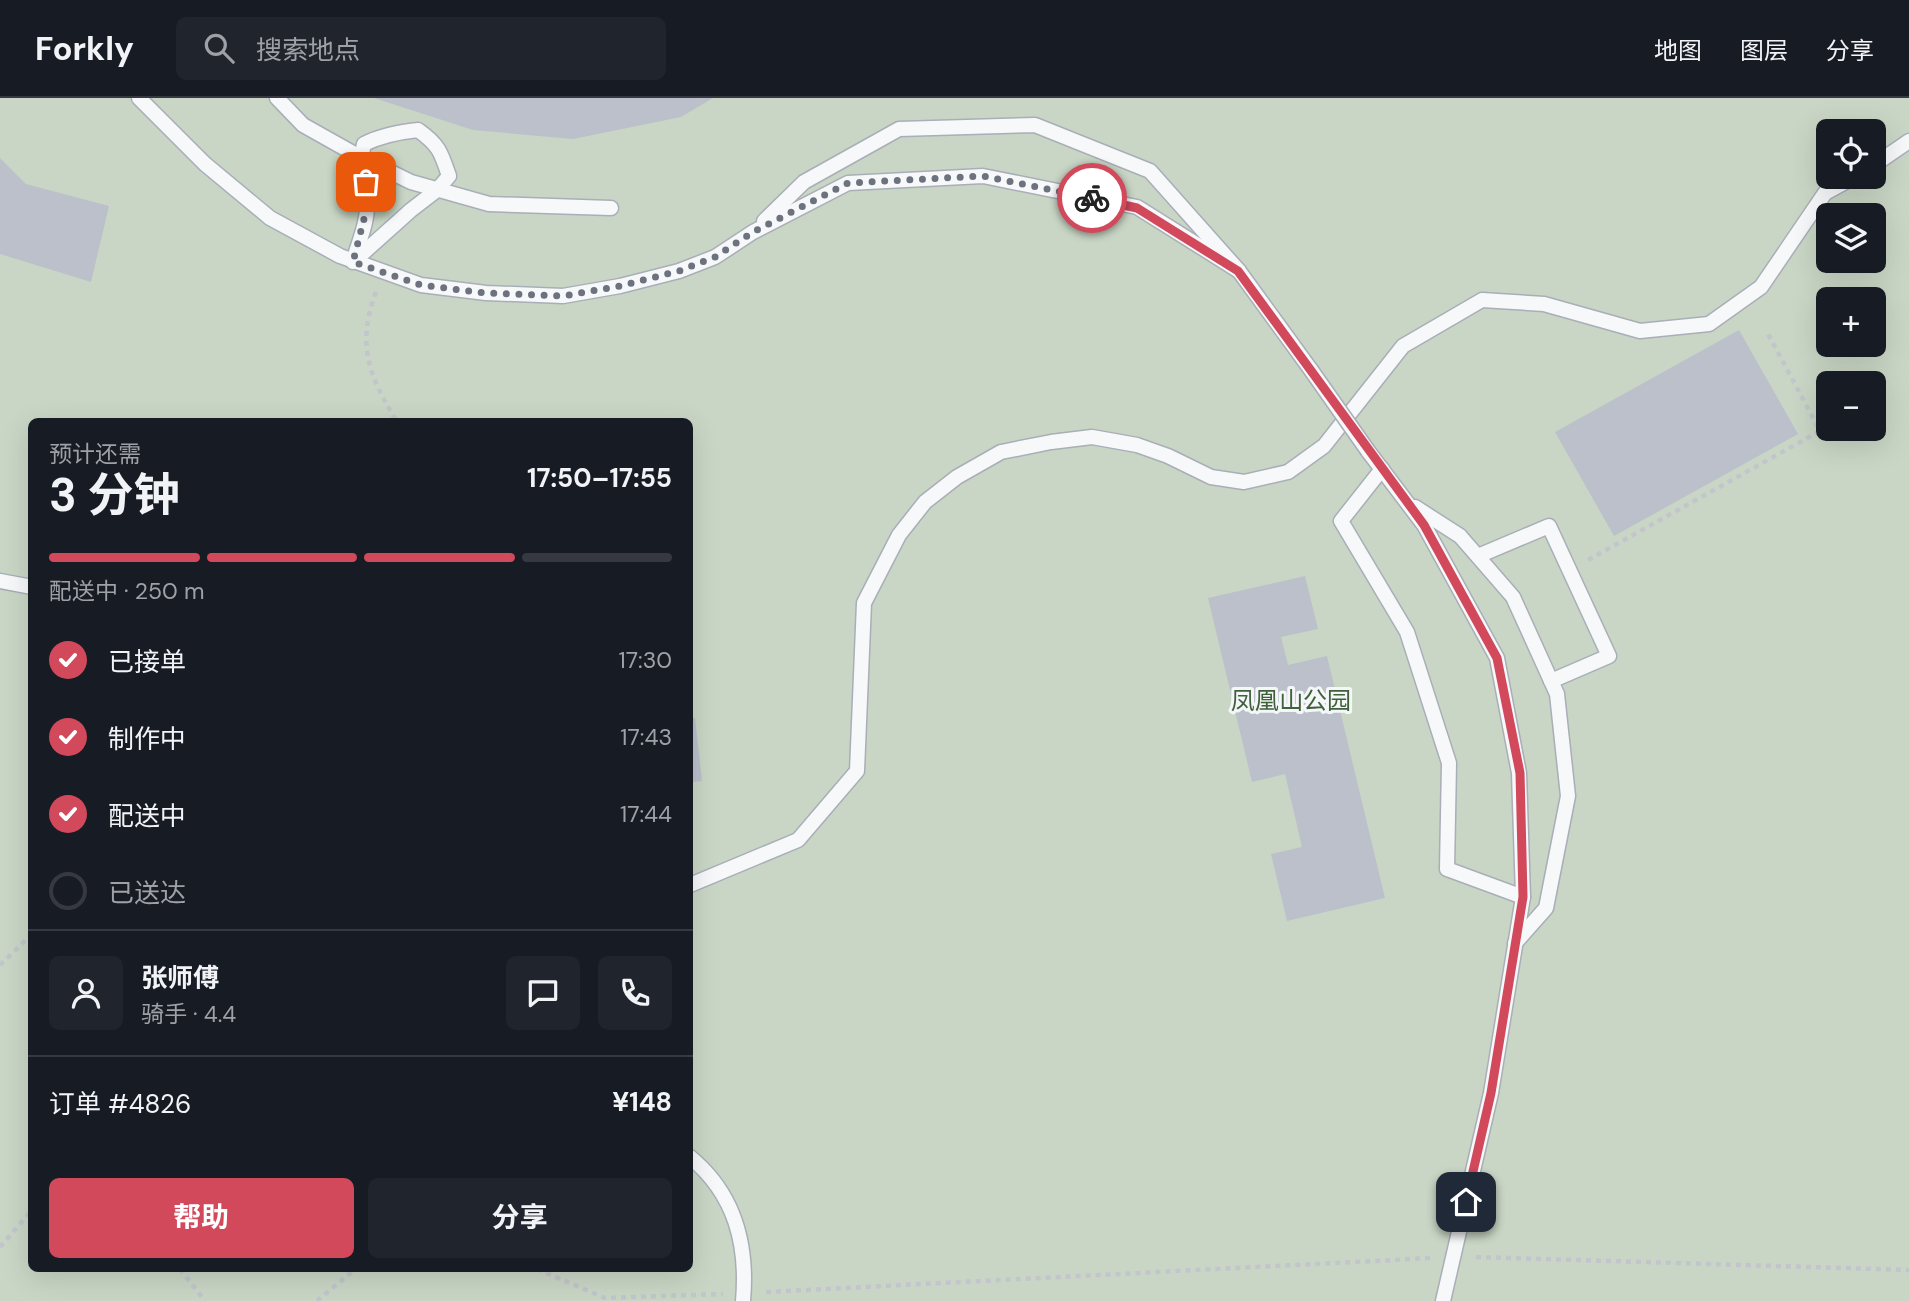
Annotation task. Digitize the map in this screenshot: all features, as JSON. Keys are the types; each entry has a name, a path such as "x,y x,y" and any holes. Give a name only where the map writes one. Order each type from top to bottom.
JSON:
{"lane":[{"path":"139,98 150,104 205,164 270,218 353,262 421,285 485,293 563,296 620,286 679,271 715,257 753,232 848,183 983,176 1137,208 1238,271"},
{"path":"277,98 303,125 411,182 489,204 611,208"},
{"path":"753,232 804,182 899,129 1035,125 1150,171 1238,271 1424,525 1497,658 1520,773 1523,897 1491,1093 1443,1301"},
{"path":"418,130 433,141 441,152 449,176 437,190 353,262 367,207 366,182 360,157 364,144 377,138 418,130"},
{"path":"1886,157 1909,141"},
{"path":"693,884 798,840 857,771 864,603 900,535 925,502 957,477 1001,452 1092,437 1137,445 1168,456 1211,477 1244,482 1288,472 1324,446 1403,346 1482,300 1544,303 1640,331 1709,324 1761,287 1825,193 1832,189"},
{"path":"1382,469 1341,521 1407,632 1449,764 1447,869 1523,897"},
{"path":"1408,502 1460,536 1513,597 1557,694 1568,796 1546,908 1515,943"},
{"path":"1478,556 1549,526 1609,656 1551,681"},
{"path":"0,581 28,586"},
{"path":"693,1160 706,1171 726,1202 742,1236 744,1297"}],"path":[{"path":"383,273 372,302 364,343 377,389 395,418"},
{"path":"1569,570 1820,431 1767,332"},
{"path":"0,965 28,938"},
{"path":"0,1247 28,1215"},
{"path":"544,1272 605,1298 744,1297 1454,1257 1909,1270"},
{"path":"182,1272 205,1301"},
{"path":"317,1301 351,1272"}],"green space":[{"name":"凤凰山公园","path":"0,98 1909,98 1909,1301 0,1301"}],"building":[{"path":"374,98 713,98 681,117 573,139 473,130"},
{"path":"0,158 26,184 109,206 91,282 0,254"},
{"path":"1739,330 1798,434 1614,536 1555,432"},
{"path":"1305,576 1318,629 1281,637 1288,665 1327,656 1385,898 1287,921 1271,854 1302,847 1285,774 1252,782 1208,598"},
{"path":"693,718 695,718 702,781 693,782"}],"way so far":[{"path":"366,182 367,207 353,262 421,285 485,293 563,296 620,286 679,271 715,257 753,232 848,183 983,176 1092,198"}],"route":[{"path":"1092,198 1137,208 1238,271 1424,525 1497,658 1520,773 1523,897 1491,1093 1466,1202"}]}
